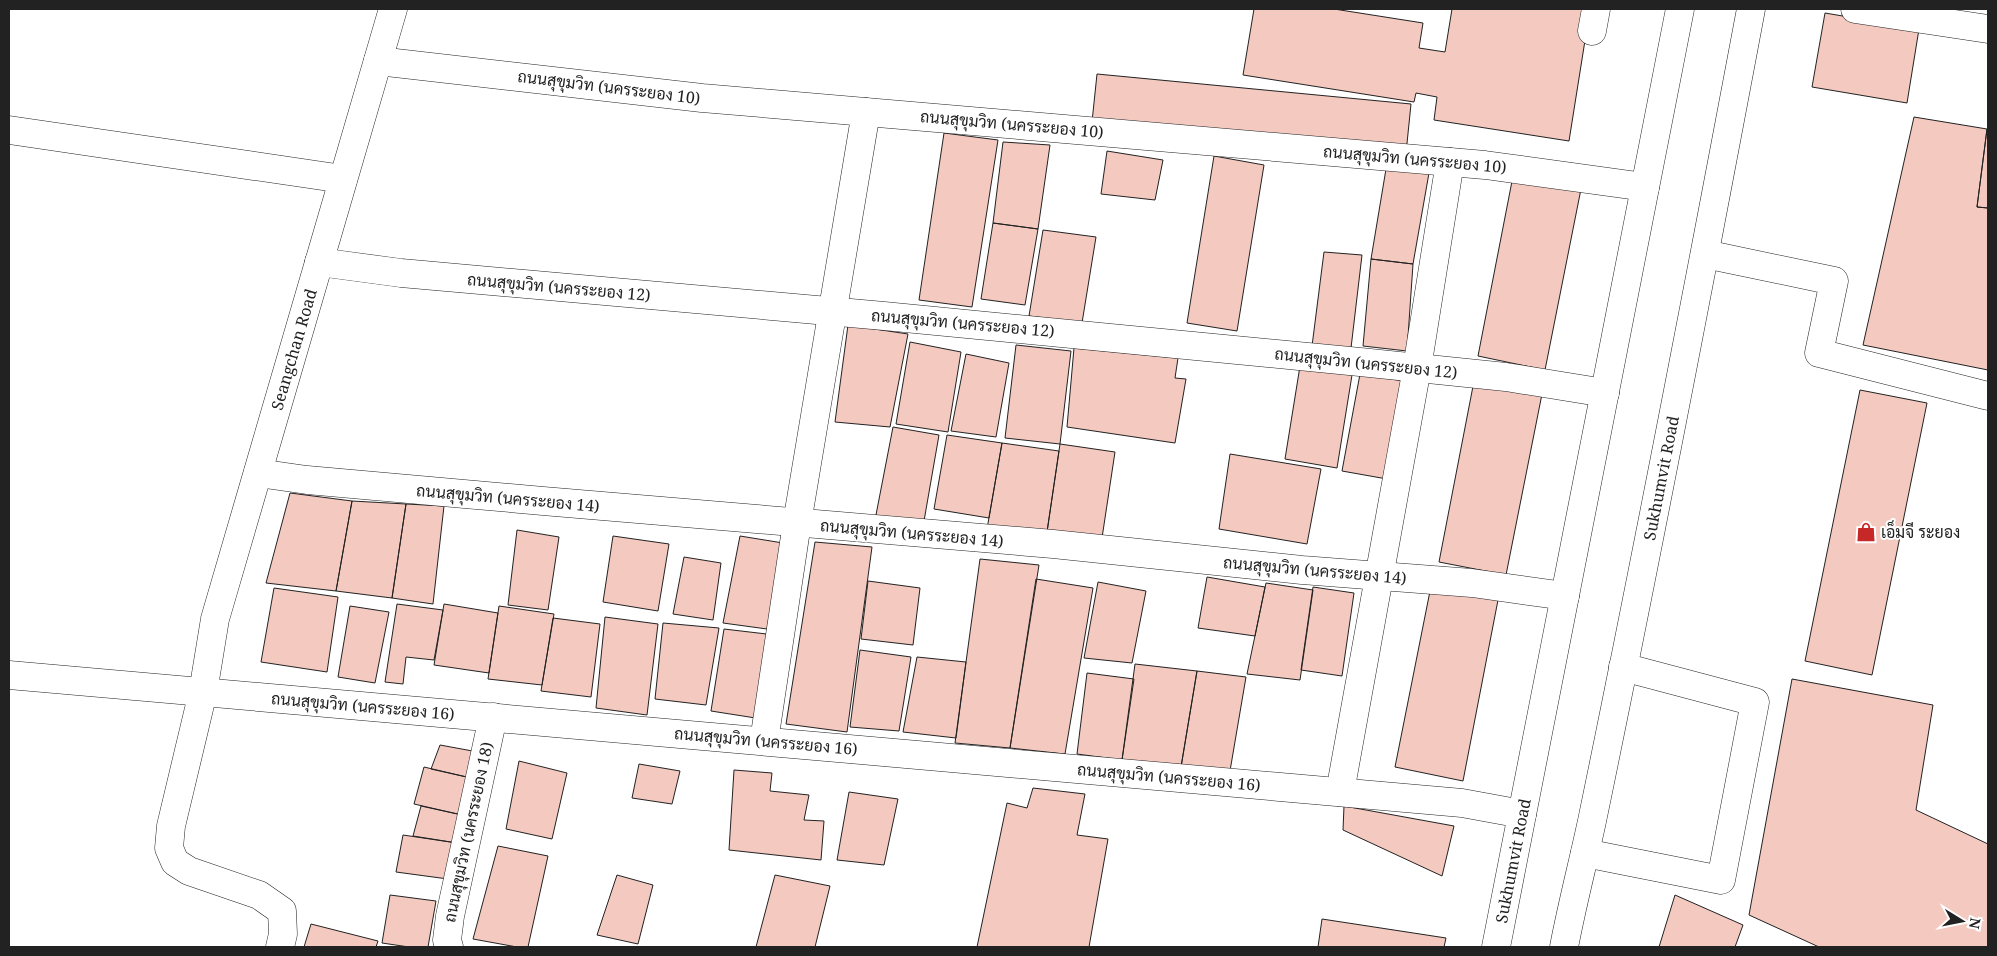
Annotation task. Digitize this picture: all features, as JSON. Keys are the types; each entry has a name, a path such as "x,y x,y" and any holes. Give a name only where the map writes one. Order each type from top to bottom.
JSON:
{"street":[{"name":"Seangchan Road","path":"280,947 283,934 282,911 259,895 189,871 175,862 169,848 171,826 203,692 215,619 393,9"},
{"name":"Sukhumvit Road","path":"1496,947 1680,9"},
{"name":"Sukhumvit Road","path":"1564,947 1623,667 1705,254 1751,9"},
{"path":"1855,9 1988,29"},
{"name":"ถนนสุขุมวิท (นครระยอง 10)","path":"378,60 702,98 1450,162 1572,176 1645,187"},
{"path":"764,741 797,523 866,112"},
{"path":"9,130 343,179"},
{"path":"1340,792 1417,368 1450,162"},
{"path":"1705,254 1834,281 1819,353 1988,396"},
{"name":"ถนนสุขุมวิท (นครระยอง 12)","path":"319,262 401,273 833,312 1506,377 1605,393"},
{"name":"ถนนสุขุมวิท (นครระยอง 14)","path":"258,473 307,480 1053,544 1302,570 1472,583 1565,596"},
{"path":"1585,853 1721,880 1755,702 1623,667"},
{"name":"ถนนสุขุมวิท (นครระยอง 16)","path":"9,675 1462,803 1522,814"},
{"name":"ถนนสุขุมวิท (นครระยอง 18)","path":"449,947 447,940 450,916 492,717"}],"building":[{"path":"1254,9 1334,9 1423,23 1419,48 1445,52 1452,9 1590,9 1569,141 1434,120 1437,97 1416,93 1414,102 1243,75"},
{"path":"1825,13 1919,29 1907,103 1812,87"},
{"path":"1097,74 1411,104 1406,153 1092,122"},
{"path":"1914,117 1987,129 1977,207 1988,208 1988,370 1863,345"},
{"path":"1988,130 1988,208 1977,207"},
{"path":"944,133 998,140 972,307 919,300"},
{"path":"1003,142 1050,145 1038,229 993,223"},
{"path":"1107,151 1163,160 1155,200 1101,194"},
{"path":"1214,156 1264,165 1237,331 1187,323"},
{"path":"1386,169 1429,173 1413,264 1371,259"},
{"path":"1513,176 1581,189 1545,370 1478,356"},
{"path":"993,223 1038,229 1025,305 981,299"},
{"path":"1043,230 1096,237 1082,323 1029,316"},
{"path":"1324,252 1362,255 1351,348 1312,346"},
{"path":"1371,259 1413,264 1407,351 1363,346"},
{"path":"848,325 908,334 890,427 835,422"},
{"path":"910,342 961,352 948,432 896,424"},
{"path":"1016,345 1071,351 1060,444 1005,438"},
{"path":"1074,348 1178,358 1175,378 1186,379 1175,443 1067,427"},
{"path":"966,354 1009,363 996,437 951,431"},
{"path":"1300,366 1352,375 1337,468 1285,459"},
{"path":"1360,374 1404,381 1387,479 1342,471"},
{"path":"1474,381 1542,394 1506,575 1439,562"},
{"name":"เอ็มจี ระยอง","path":"1860,390 1927,403 1872,675 1805,661"},
{"path":"893,427 939,435 924,521 875,520"},
{"path":"947,435 1002,443 989,518 934,509"},
{"path":"1002,443 1059,451 1047,532 987,529"},
{"path":"1060,444 1115,452 1102,538 1047,532"},
{"path":"1230,454 1321,469 1307,544 1219,529"},
{"path":"290,493 352,501 336,591 266,583"},
{"path":"352,501 406,504 392,598 336,591"},
{"path":"406,504 444,506 433,604 392,598"},
{"path":"517,530 559,537 548,610 508,605"},
{"path":"613,536 669,544 658,611 603,602"},
{"path":"740,536 783,543 767,629 723,623"},
{"path":"815,542 872,547 847,732 786,724"},
{"path":"684,557 721,563 713,620 673,614"},
{"path":"980,559 1039,565 1010,748 955,743"},
{"path":"1207,577 1265,587 1255,636 1198,628"},
{"path":"1036,579 1093,588 1065,754 1010,748"},
{"path":"868,581 920,588 913,645 861,639"},
{"path":"1098,582 1146,591 1132,663 1084,658"},
{"path":"1266,583 1313,590 1300,680 1247,674"},
{"path":"1431,586 1498,600 1463,781 1395,767"},
{"path":"1313,587 1354,593 1342,676 1301,670"},
{"path":"274,588 338,597 327,672 261,662"},
{"path":"397,604 443,610 434,660 406,657 403,684 385,682"},
{"path":"444,604 498,613 489,673 434,665"},
{"path":"350,606 389,612 375,683 338,677"},
{"path":"499,606 554,614 542,685 488,679"},
{"path":"605,617 658,624 647,715 596,708"},
{"path":"553,618 600,624 591,697 541,691"},
{"path":"663,623 719,628 706,705 655,699"},
{"path":"724,629 775,635 762,719 711,711"},
{"path":"860,650 911,657 899,731 850,727"},
{"path":"917,657 966,662 956,738 903,732"},
{"path":"1135,664 1197,671 1181,767 1122,760"},
{"path":"1197,671 1246,677 1230,771 1181,767"},
{"path":"1087,673 1134,679 1122,760 1077,754"},
{"path":"1792,679 1933,705 1916,810 1988,844 1988,947 1819,947 1749,915"},
{"path":"440,745 478,752 471,778 431,769"},
{"path":"519,761 567,773 552,839 506,829"},
{"path":"639,764 680,771 672,804 632,798"},
{"path":"424,767 471,778 462,815 414,804"},
{"path":"734,770 772,773 770,791 809,795 804,820 824,821 821,860 729,850"},
{"path":"1033,788 1085,794 1077,835 1108,839 1089,947 977,947 1007,803 1027,808"},
{"path":"849,792 898,799 884,865 837,860"},
{"path":"421,806 462,815 457,843 413,836"},
{"path":"1344,806 1454,826 1442,876 1343,830"},
{"path":"403,835 457,843 448,879 396,872"},
{"path":"498,846 548,856 528,947 517,947 473,939"},
{"path":"617,875 653,885 638,944 597,935"},
{"path":"775,875 830,886 815,947 756,947"},
{"path":"390,895 436,901 428,947 409,947 382,943"},
{"path":"1675,895 1743,925 1735,947 1659,947"},
{"path":"1322,919 1446,938 1444,947 1318,947"},
{"path":"311,924 378,941 376,947 304,947"}],"place":[{"name":"เอ็มจี ระยอง","path":"1866,532"}]}
